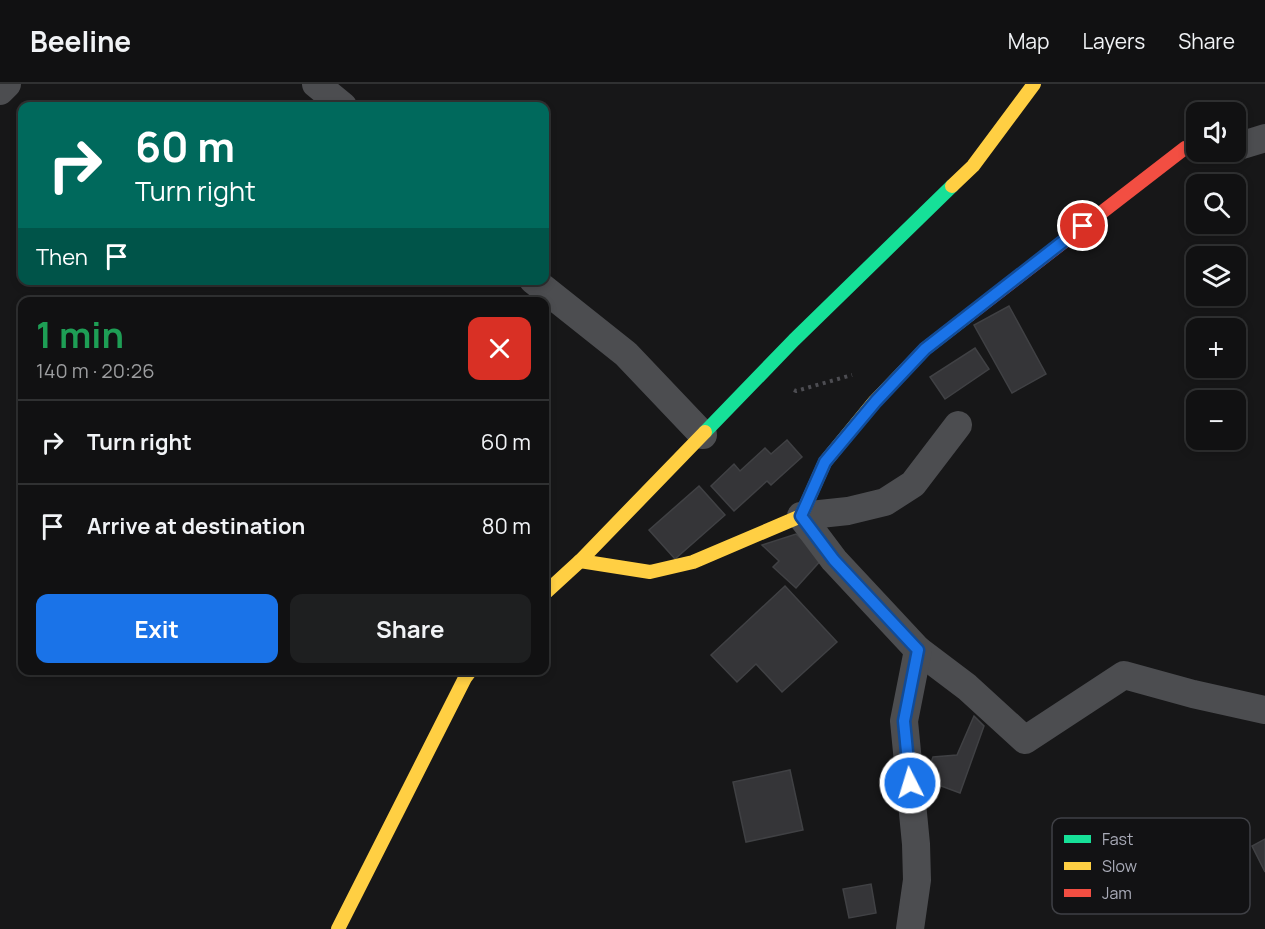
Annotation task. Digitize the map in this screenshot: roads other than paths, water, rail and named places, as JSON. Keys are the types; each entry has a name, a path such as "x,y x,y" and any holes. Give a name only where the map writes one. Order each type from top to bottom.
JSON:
{"street":[{"path":"0,91 7,84"},
{"path":"316,84 337,102"},
{"path":"549,589 704,435 760,375 973,166 1034,84"},
{"path":"1246,145 1265,138"},
{"path":"801,516 825,462 876,401 925,349 1024,270 1186,148"},
{"path":"538,285 626,354 704,435"},
{"path":"580,561 650,572 693,562 801,516 848,511 885,502 913,484 958,425"},
{"path":"801,516 834,560 918,650 967,687 1026,740 1124,675 1193,694 1265,710"},
{"path":"910,929 917,880 916,844 904,721 918,650"},
{"path":"338,929 467,675"}]}
